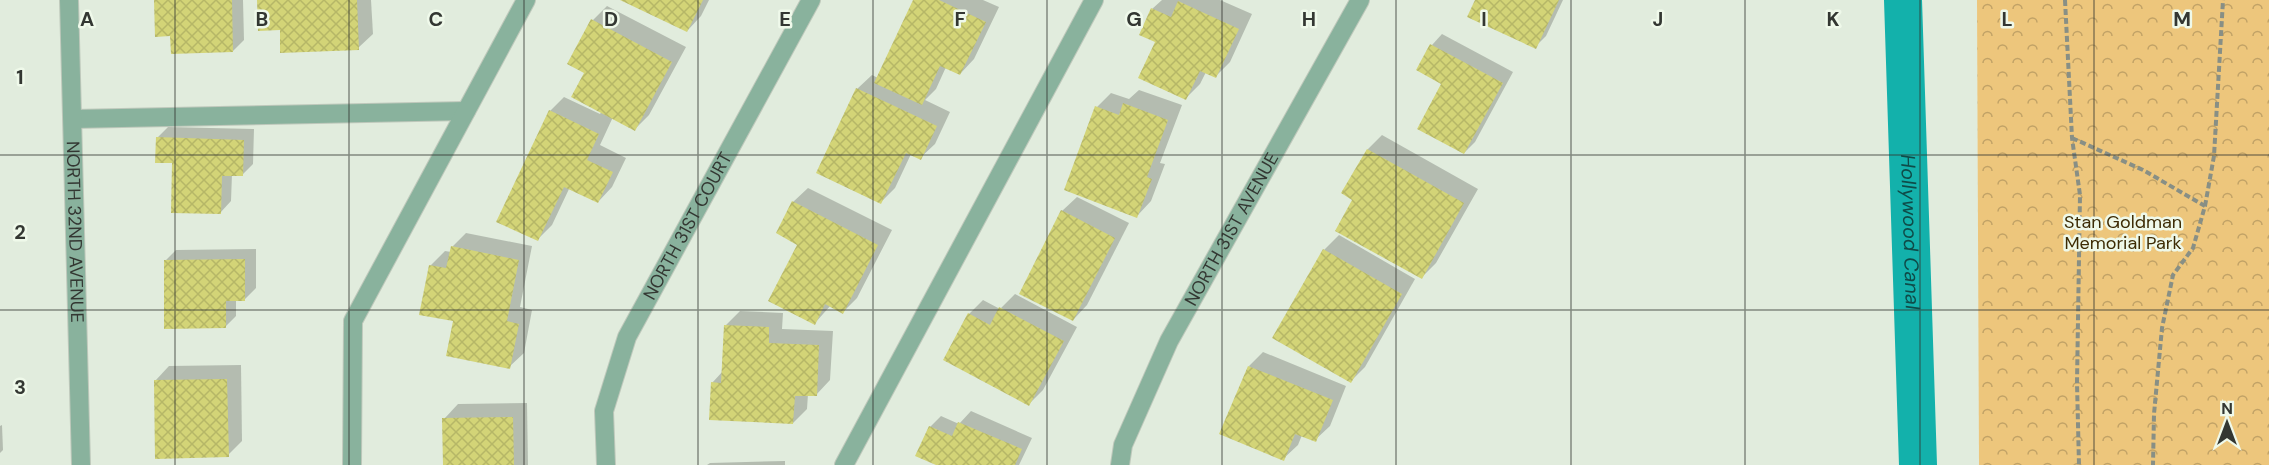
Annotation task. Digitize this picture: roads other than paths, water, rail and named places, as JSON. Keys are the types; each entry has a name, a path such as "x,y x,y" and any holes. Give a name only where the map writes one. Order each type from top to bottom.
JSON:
{"street":[{"name":"NORTH 32ND AVENUE","path":"69,0 81,465"},
{"path":"352,465 353,321 526,0"},
{"name":"NORTH 31ST COURT","path":"606,465 604,411 627,337 811,0"},
{"path":"844,465 1094,0"},
{"name":"NORTH 31ST AVENUE","path":"1120,465 1123,444 1169,341 1360,0"},
{"path":"73,119 466,111"}],"waterway":[{"name":"Hollywood Canal","path":"1903,0 1918,465"}],"park label":[{"name":"Stan Goldman Memorial Park","path":"2123,232"}]}
